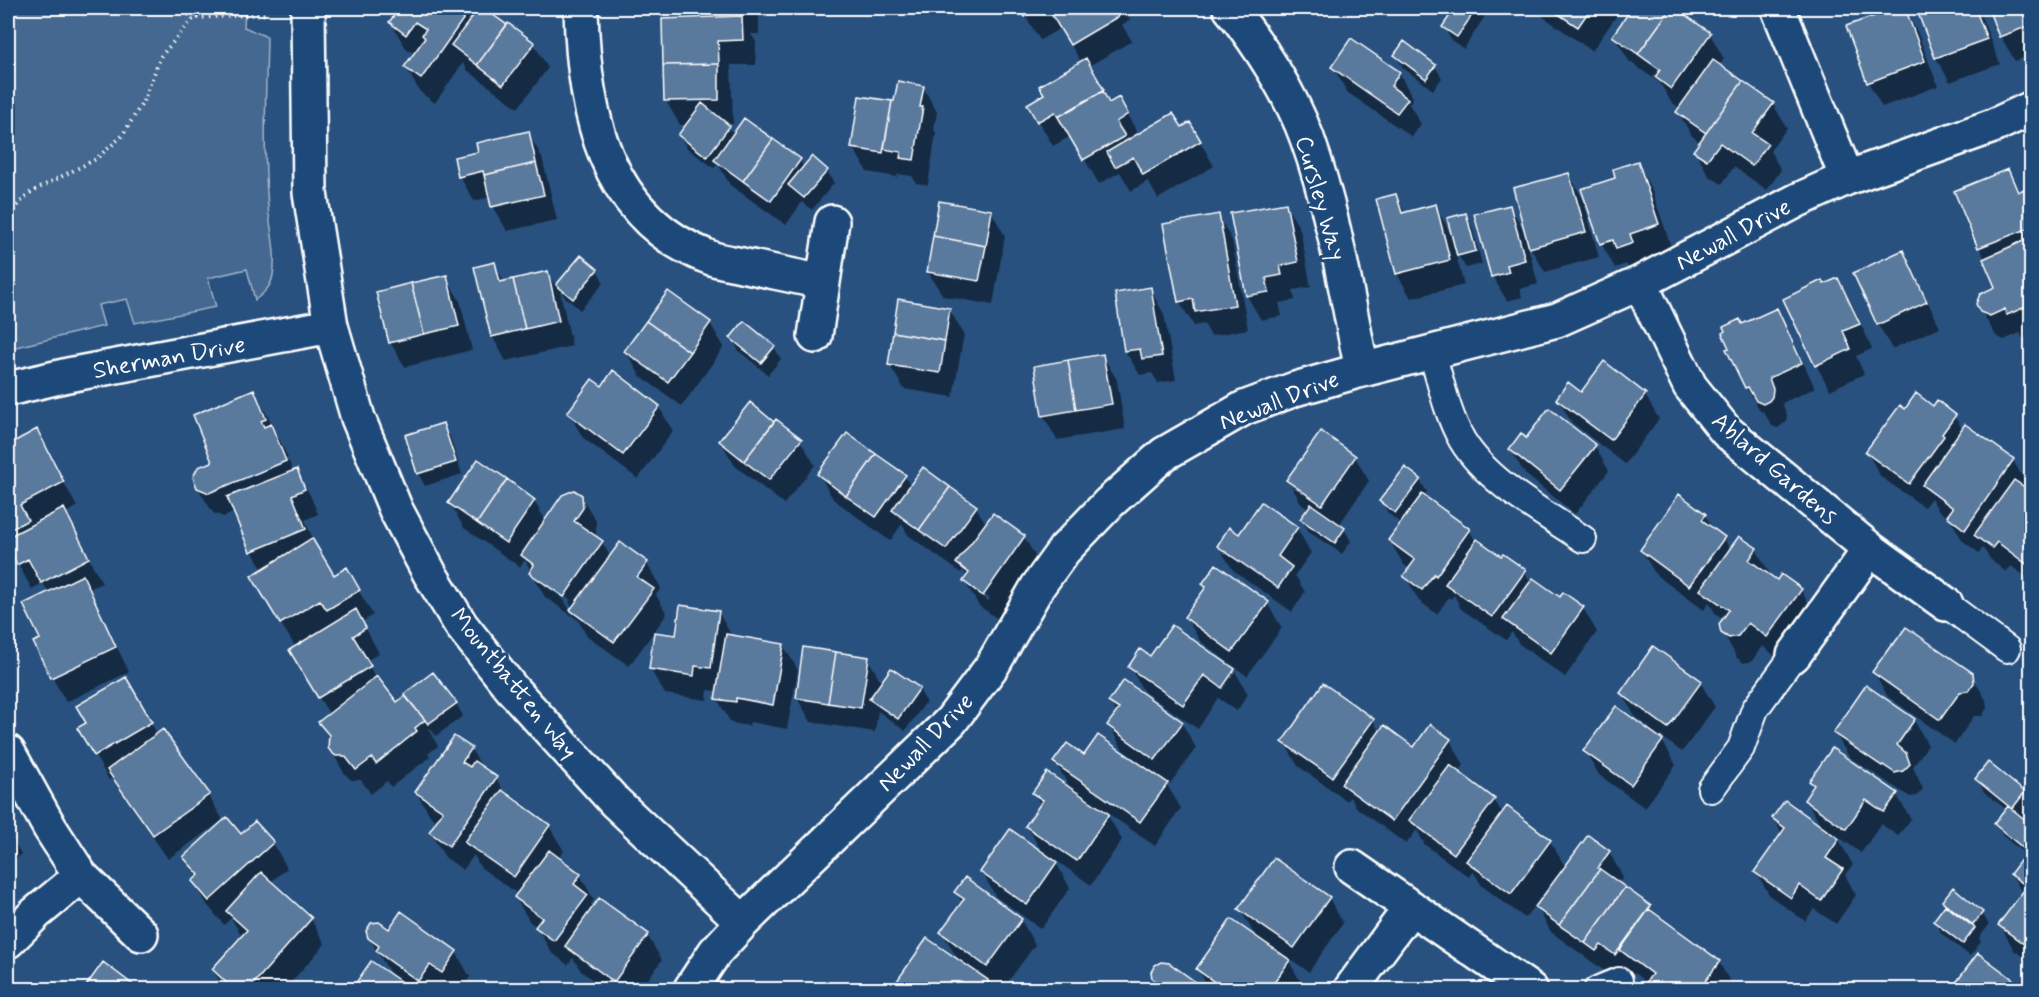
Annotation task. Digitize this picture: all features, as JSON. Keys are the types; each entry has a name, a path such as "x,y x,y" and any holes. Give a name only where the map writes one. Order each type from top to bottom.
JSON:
{"street":[{"path":"581,8 582,50 589,101 602,148 618,182 636,209 670,237 711,258 823,282"},
{"name":"Cursley Way","path":"1230,8 1272,68 1306,135 1327,199 1362,370"},
{"path":"1778,8 1847,178"},
{"name":"Mountbatten Way","path":"308,11 310,193 331,326 358,418 396,510 430,574 461,625 512,689 615,802 743,922"},
{"name":"Newall Drive","path":"690,990 715,952 743,922 951,721 992,666 1038,586 1064,550 1109,503 1164,454 1244,408 1295,389 1557,320 1640,283 1798,200 1847,178 1994,126 2031,108"},
{"path":"815,336 832,222"},
{"name":"Ablard Gardens","path":"1640,283 1690,386 1726,430 1869,549 1946,604"},
{"name":"Sherman Drive","path":"8,389 68,375 331,326"},
{"path":"1794,655 1869,549"},
{"path":"8,752 50,828 81,876 141,934"},
{"path":"1352,867 1531,990"},
{"path":"8,941 36,913 81,876"},
{"path":"1350,990 1411,907"}],"lane":[{"path":"1432,353 1452,420 1477,461 1491,476 1583,539"},
{"name":"Ablard Gardens","path":"1946,604 2007,649"},
{"path":"1711,789 1741,748 1755,710 1794,655"}],"path":[{"path":"177,8 194,18 308,11"},
{"path":"8,214 31,192 96,159 122,136 143,102 161,56 194,18"}],"shaded area":[{"path":"8,8 245,8 244,27 267,37 266,164 274,266 271,283 261,295 255,300 247,269 208,278 216,307 135,323 127,299 98,305 104,326 8,349"}],"building":[{"path":"400,8 471,8 421,79 404,67 425,38 422,35 426,29 415,22 406,35 389,22"},
{"path":"479,8 495,9 492,14 507,25 477,65 451,45"},
{"path":"676,8 746,8 746,9 676,11"},
{"path":"1019,8 1040,8 1024,17"},
{"path":"1057,8 1113,8 1119,16 1070,45 1050,12"},
{"path":"1455,8 1477,8 1457,37 1442,27"},
{"path":"1549,8 1591,8 1578,27"},
{"path":"1632,8 1671,8 1638,54 1612,36"},
{"path":"1671,8 1675,8 1711,33 1671,89 1655,77 1660,70 1638,54"},
{"path":"1897,8 1905,8 1925,61 1867,83 1846,26"},
{"path":"1916,8 1975,8 1987,39 1935,58"},
{"path":"1988,8 2032,8 2032,25 1999,37"},
{"path":"742,16 743,40 718,41 719,64 663,65 662,19"},
{"path":"508,23 535,43 503,85 477,65"},
{"path":"1351,38 1400,72 1391,86 1408,99 1397,113 1331,67"},
{"path":"1404,41 1436,65 1426,79 1394,55"},
{"path":"1086,58 1104,90 1058,117 1055,112 1037,122 1027,104 1044,94 1039,86"},
{"path":"1713,60 1743,81 1706,133 1676,112"},
{"path":"719,64 719,100 664,101 663,65"},
{"path":"898,81 924,86 920,107 923,107 914,160 900,158 901,152 884,149 892,101 894,101"},
{"path":"1743,81 1774,103 1752,133 1768,144 1752,166 1720,143 1707,160 1693,151"},
{"path":"1103,91 1109,103 1119,97 1128,114 1116,122 1125,136 1083,160 1058,117"},
{"path":"859,96 892,101 883,153 851,148"},
{"path":"702,103 730,126 707,157 678,135"},
{"path":"1173,113 1182,127 1190,122 1201,141 1143,175 1133,157 1115,167 1107,152"},
{"path":"744,118 773,139 743,181 714,160"},
{"path":"529,131 536,163 484,175 483,171 458,177 454,157 478,152 476,143"},
{"path":"773,139 801,159 771,201 743,181"},
{"path":"812,156 828,170 804,198 788,185"},
{"path":"1638,161 1659,224 1630,234 1633,243 1616,249 1613,240 1600,244 1581,189 1615,178 1613,169"},
{"path":"536,163 544,195 491,207 484,175"},
{"path":"2008,169 2018,192 2024,189 2032,207 2032,227 1978,248 1954,191"},
{"path":"1569,173 1586,232 1529,248 1513,188"},
{"path":"1396,194 1402,213 1436,204 1450,260 1396,274 1376,199"},
{"path":"939,201 992,210 986,246 933,236"},
{"path":"1286,203 1298,262 1280,266 1282,275 1266,278 1269,292 1246,296 1230,213"},
{"path":"1510,205 1525,260 1507,265 1509,272 1491,277 1474,214"},
{"path":"1466,213 1476,251 1457,256 1447,218"},
{"path":"1219,214 1235,305 1195,312 1193,299 1178,302 1163,224"},
{"path":"933,236 986,246 979,281 927,272"},
{"path":"2032,237 2032,304 2007,315 2005,309 1990,316 1980,312 1976,304 1980,294 1995,287 1983,259"},
{"path":"1903,250 1927,302 1877,325 1853,273"},
{"path":"581,255 598,269 573,299 556,285"},
{"path":"495,262 500,282 513,279 525,329 491,337 474,267"},
{"path":"548,271 559,321 525,329 513,279"},
{"path":"447,275 459,326 424,334 411,283"},
{"path":"1838,278 1860,324 1843,331 1851,349 1815,366 1783,299 1822,280 1824,284"},
{"path":"411,283 424,334 389,343 376,292"},
{"path":"1151,287 1162,356 1142,359 1140,349 1124,351 1115,293"},
{"path":"668,291 711,322 690,352 646,321"},
{"path":"898,299 950,308 945,341 893,332"},
{"path":"1777,308 1802,363 1769,378 1773,389 1772,397 1763,404 1756,401 1748,387 1745,388 1726,349 1729,348 1722,333 1725,331 1723,327 1740,319 1742,324"},
{"path":"646,321 690,352 668,382 624,351"},
{"path":"744,321 775,346 761,363 730,338"},
{"path":"893,332 945,341 940,373 888,365"},
{"path":"1103,354 1112,404 1076,410 1068,360"},
{"path":"1068,360 1076,410 1042,416 1034,366"},
{"path":"1604,361 1646,394 1611,440 1556,399 1568,382 1581,392"},
{"path":"613,370 660,406 623,455 567,413 592,379 602,386"},
{"path":"254,389 266,419 261,421 264,427 271,424 286,461 209,493 197,488 193,477 198,467 212,462 193,415"},
{"path":"1916,393 1933,406 1937,400 1956,415 1942,434 1944,436 1909,484 1865,452 1900,405 1905,409"},
{"path":"750,402 774,422 744,461 719,441"},
{"path":"1549,408 1596,445 1560,490 1509,449 1521,433 1526,438"},
{"path":"776,419 802,439 769,480 744,461"},
{"path":"443,423 456,462 417,474 405,435"},
{"path":"1965,424 2014,459 1965,530 1947,516 1953,508 1922,485"},
{"path":"37,429 64,482 20,505 28,520 8,531 8,445"},
{"path":"1321,431 1356,456 1322,505 1286,480"},
{"path":"847,433 876,454 846,496 817,474"},
{"path":"876,454 906,475 876,517 846,496"},
{"path":"478,459 507,479 477,523 448,503"},
{"path":"923,467 950,487 919,530 892,510"},
{"path":"1405,467 1421,479 1395,513 1379,501"},
{"path":"297,469 305,489 292,495 306,529 250,552 227,497"},
{"path":"507,479 535,500 506,543 477,523"},
{"path":"2014,480 2032,492 2032,562 2029,566 1997,542 1992,548 1974,535"},
{"path":"950,487 977,506 946,549 919,530"},
{"path":"574,490 582,495 583,508 574,521 603,541 564,597 529,573 534,565 521,555 562,495"},
{"path":"1422,494 1470,529 1436,576 1434,574 1422,590 1403,576 1415,560 1388,540"},
{"path":"1679,494 1706,514 1702,520 1725,537 1689,586 1640,550"},
{"path":"1261,502 1298,527 1278,556 1292,567 1278,588 1217,546 1229,527 1239,534"},
{"path":"1311,504 1345,528 1335,543 1300,519"},
{"path":"64,508 89,558 41,583 28,559 17,565 8,546 8,537"},
{"path":"993,513 1025,536 983,596 963,581 969,573 956,563"},
{"path":"1739,536 1757,548 1749,560 1777,580 1781,574 1802,589 1767,637 1748,623 1738,636 1729,638 1721,633 1719,624 1729,610 1700,590"},
{"path":"312,538 334,575 347,567 360,590 327,610 320,600 280,624 251,576"},
{"path":"1477,539 1526,570 1492,617 1445,584"},
{"path":"620,542 648,562 637,577 654,589 614,642 570,610"},
{"path":"1216,564 1269,602 1232,652 1184,617 1206,587 1202,584"},
{"path":"83,575 116,647 51,678 33,642 40,639 23,604"},
{"path":"1533,578 1560,597 1563,592 1584,607 1551,653 1503,619"},
{"path":"680,605 719,611 711,668 695,666 694,676 649,669 654,632 676,635"},
{"path":"356,609 366,628 353,636 371,666 318,698 289,650"},
{"path":"1172,625 1235,669 1222,688 1204,675 1183,705 1128,667 1140,649 1150,656"},
{"path":"1906,627 1973,673 1974,683 1968,691 1960,692 1940,720 1872,672"},
{"path":"726,634 784,644 773,705 736,698 736,702 715,699"},
{"path":"1653,646 1702,681 1668,728 1620,693"},
{"path":"803,647 836,652 828,703 796,698"},
{"path":"836,652 869,657 861,708 828,703"},
{"path":"891,668 920,688 898,719 869,699"},
{"path":"433,672 457,703 428,724 404,694"},
{"path":"377,676 397,702 405,696 425,720 415,728 417,731 376,764 372,758 356,770 345,756 336,756 331,752 328,748 329,735 318,722"},
{"path":"126,677 152,722 94,756 77,728 86,723 76,706"},
{"path":"1124,680 1183,722 1155,760 1107,725 1119,709 1108,702"},
{"path":"1323,683 1374,719 1332,777 1282,742"},
{"path":"1866,685 1915,719 1897,745 1906,753 1910,764 1903,771 1895,773 1882,766 1833,733"},
{"path":"1616,706 1663,740 1631,785 1583,751"},
{"path":"1430,724 1451,739 1392,821 1341,784 1384,725 1414,747"},
{"path":"163,729 210,794 153,835 107,770"},
{"path":"1098,735 1168,783 1140,822 1053,762 1067,743 1084,755"},
{"path":"454,736 472,748 462,762 470,767 474,761 497,777 449,846 429,832 443,811 415,792"},
{"path":"1832,748 1898,793 1884,812 1866,800 1846,829 1804,800 1814,785 1809,781"},
{"path":"1988,762 2025,792 2012,809 1975,779"},
{"path":"1450,765 1495,799 1454,854 1409,820"},
{"path":"1047,772 1109,814 1077,861 1025,826 1043,800 1032,793"},
{"path":"502,790 550,825 514,877 464,842"},
{"path":"1785,800 1839,839 1826,858 1843,869 1821,901 1799,885 1791,898 1754,872 1785,828 1772,818"},
{"path":"1507,806 1551,840 1511,894 1466,861"},
{"path":"2008,806 2032,825 2032,850 2029,853 1994,824"},
{"path":"227,817 241,834 255,821 274,842 209,901 192,881 199,875 183,857"},
{"path":"1010,829 1057,862 1027,905 980,872"},
{"path":"1588,835 1610,851 1598,868 1600,869 1559,925 1535,907"},
{"path":"549,850 581,874 574,884 588,895 554,941 535,927 542,918 514,897"},
{"path":"2023,857 2032,864 2032,890 2010,874"},
{"path":"1274,858 1330,897 1294,948 1238,909"},
{"path":"1600,869 1625,887 1585,943 1559,925"},
{"path":"261,872 312,918 248,990 234,990 212,969 247,930 226,911"},
{"path":"965,877 1022,919 987,967 940,932 964,899 954,892"},
{"path":"2027,886 2032,890 2032,950 1998,925"},
{"path":"1625,887 1651,906 1615,955 1601,945 1596,951 1585,943"},
{"path":"1953,887 1983,912 1973,925 1942,901"},
{"path":"599,898 649,934 614,982 565,946"},
{"path":"1945,905 1975,928 1963,944 1933,921"},
{"path":"1649,909 1720,961 1699,990 1651,990 1644,985 1652,974 1620,950"},
{"path":"401,911 457,951 442,973 430,965 418,981 376,951 379,946 368,938 366,931 371,923 379,922 389,929"},
{"path":"1231,919 1290,960 1269,990 1226,990 1196,969"},
{"path":"927,938 988,980 989,990 892,988"},
{"path":"1978,953 2022,986 2019,990 1962,990 1955,984"},
{"path":"371,961 413,990 351,990"},
{"path":"103,962 140,990 83,990"},
{"path":"1161,962 1169,963 1207,990 1166,990 1152,978 1151,972 1155,965"}]}
